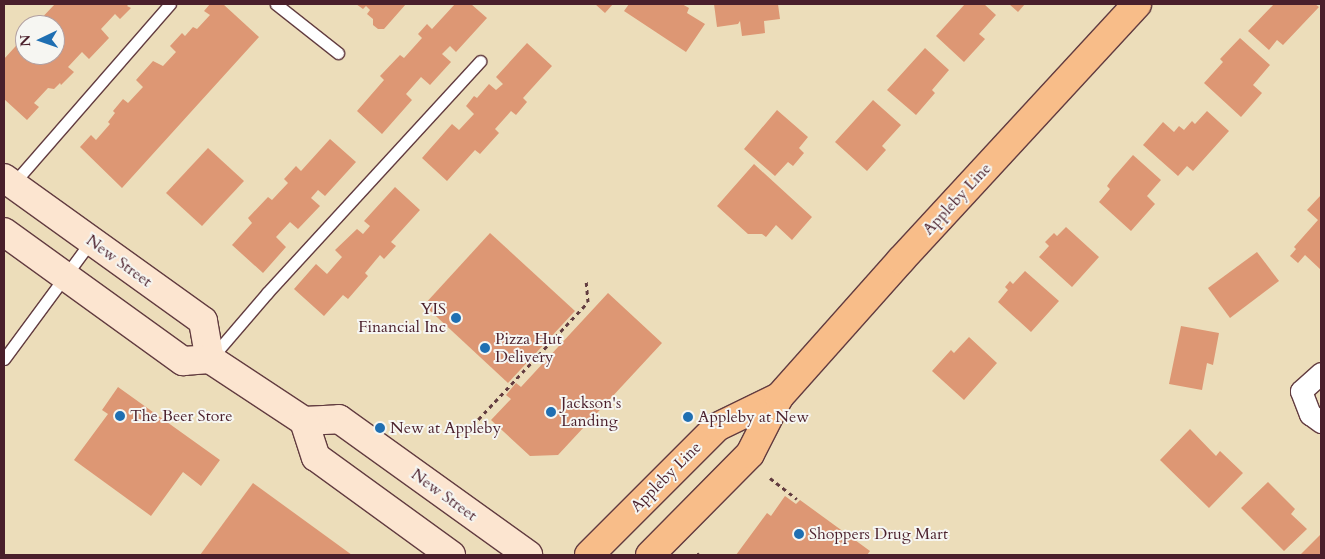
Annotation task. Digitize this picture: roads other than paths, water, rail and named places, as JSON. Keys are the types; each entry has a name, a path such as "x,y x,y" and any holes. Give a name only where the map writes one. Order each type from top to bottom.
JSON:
{"main road":[{"name":"Appleby Line","path":"650,555 750,454 780,397 902,260 1137,4"},
{"name":"New Street","path":"7,185 91,241 203,321 210,359"},
{"path":"4,232 183,361 210,359 304,421 316,457 451,555"},
{"name":"Appleby Line","path":"588,555 717,427 780,397"},
{"name":"New Street","path":"304,421 338,419 528,555"}],"street":[{"path":"1321,373 1301,391 1310,414 1321,422"}],"lane":[{"path":"7,185 170,4"},
{"path":"276,4 338,53"},
{"path":"210,359 267,293 480,61"},
{"path":"4,359 91,241"}],"place":[{"name":"YIS Financial Inc","path":"456,318"},
{"name":"Pizza Hut Delivery","path":"485,348"},
{"name":"Jackson's Landing","path":"551,412"},
{"name":"The Beer Store","path":"120,416"},
{"name":"Appleby at New","path":"688,417"},
{"name":"New at Appleby","path":"380,428"},
{"name":"Shoppers Drug Mart","path":"799,534"}]}
